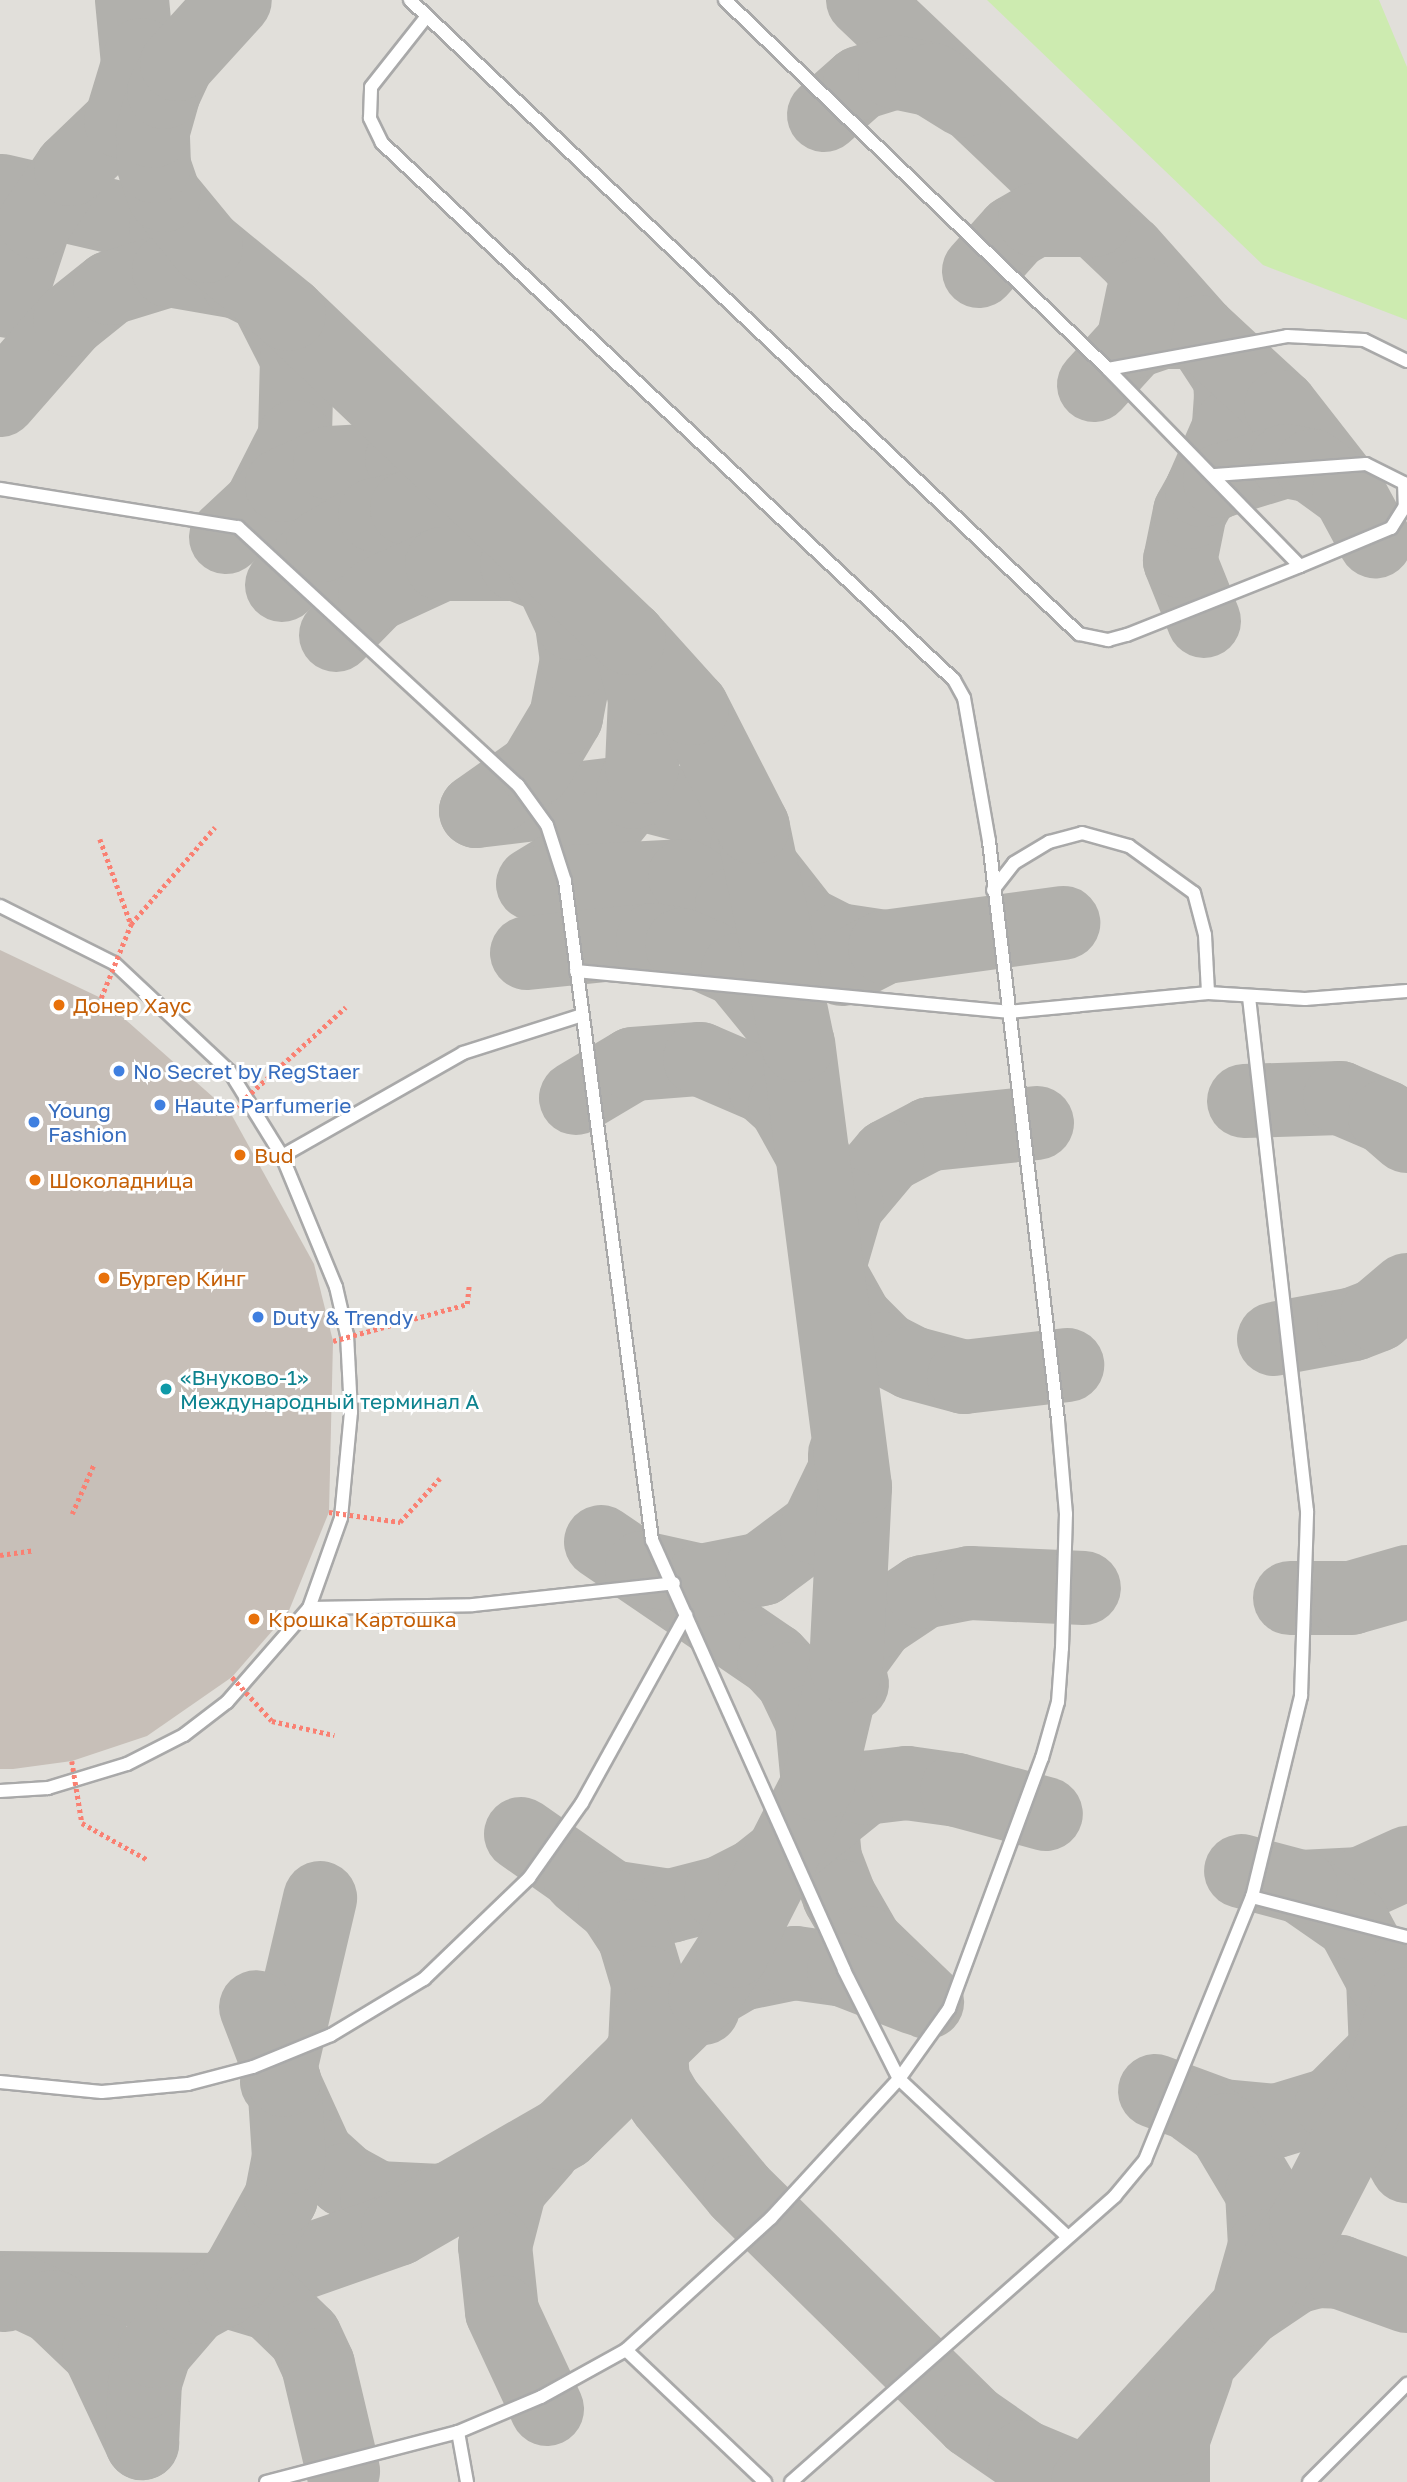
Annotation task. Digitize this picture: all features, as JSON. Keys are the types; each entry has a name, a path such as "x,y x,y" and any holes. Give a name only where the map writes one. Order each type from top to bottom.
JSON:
{"lane":[{"path":"410,0 1079,634 1108,640 1127,635 1391,528 1405,506 1404,483 1366,464 1214,475"},
{"path":"725,0 1108,369 1300,566"},
{"path":"267,2482 458,2432 541,2397 626,2350 771,2218 899,2079 949,2010 1027,1807 1058,1702 1066,1514 1009,1012 971,715 954,680 382,143 370,118 371,87 427,16"},
{"path":"1108,369 1287,336 1364,340 1407,361"},
{"path":"0,489 224,523 256,539 534,804 556,843 576,971 646,1521 844,1970 899,2079 1068,2236"},
{"path":"993,890 1014,863 1049,842 1082,833 1129,846 1194,893 1208,993"},
{"path":"0,906 114,963 230,1072 282,1156 336,1287 347,1335 351,1412 341,1518 309,1608 227,1702 184,1735 114,1768 48,1788 0,1791"},
{"path":"576,971 1009,1012 1208,993 1250,997 1407,991"},
{"path":"791,2482 1068,2236 1145,2160 1252,1897 1299,1708 1307,1511 1250,997"},
{"path":"282,1156 463,1053 582,1015"},
{"path":"309,1608 473,1605 674,1583"},
{"path":"0,2082 102,2092 188,2084 253,2067 331,2035 424,1979 529,1878 582,1803 686,1615"},
{"path":"1252,1897 1407,1937"},
{"path":"626,2350 765,2482"},
{"path":"1310,2482 1407,2384"},
{"path":"458,2432 467,2482"}],"path":[{"path":"101,998 131,924 215,827"},
{"path":"100,839 131,924"},
{"path":"230,1112 346,1007"},
{"path":"333,1341 467,1304 469,1284"},
{"path":"72,1514 94,1464"},
{"path":"329,1512 400,1522 440,1478"},
{"path":"0,1555 34,1550"},
{"path":"232,1677 272,1721 334,1735"},
{"path":"72,1761 82,1823 148,1860"}],"shaded area":[{"path":"0,0 1407,0 1407,2482 0,2482"}],"green space":[{"path":"987,0 1379,0 1407,67 1407,320 1263,265"}],"building":[{"name":"«Внуково-1» Международный терминал А","path":"0,950 101,998 230,1112 314,1264 333,1341 329,1512 288,1613 232,1677 147,1736 72,1761 13,1769 0,1769"}],"taxiway":[{"path":"132,0 142,105"},
{"path":"0,2288 224,2290 398,2229 564,2133 705,1995 733,1951 818,1784 846,1666 855,1487 798,1045 753,827 692,708 629,638 289,314 206,246 164,195 154,166 153,131 164,92 177,64 235,0"},
{"path":"863,0 1129,252 1200,332 1230,378 1231,396 1229,428 1202,490"},
{"path":"9,301 35,222 71,169 121,121 141,55"},
{"path":"824,115 860,83 895,72 932,80 964,100"},
{"path":"2,191 166,229 206,246"},
{"path":"979,271 1014,232 1035,220 1094,220"},
{"path":"0,400 70,320 110,288 169,270 238,282 265,295 297,358 295,437 263,500"},
{"path":"1094,385 1133,342 1143,294"},
{"path":"1133,342 1162,332 1200,332 1281,407 1345,489"},
{"path":"226,537 282,485 330,463 402,459 463,486"},
{"path":"1204,621 1180,561 1190,512 1202,490 1220,481 1286,461 1312,466 1349,493 1375,541"},
{"path":"282,585 323,545 375,515 407,508 493,521"},
{"path":"336,635 375,595 442,564 517,564 567,584"},
{"path":"476,811 535,769 566,717 577,660 572,623 545,566"},
{"path":"533,884 584,853 633,792 642,767 645,698 629,638"},
{"path":"476,811 633,792 687,806 747,849 805,923 839,940 885,947"},
{"path":"535,884 685,876 732,905 783,967"},
{"path":"842,969 885,947 1063,923"},
{"path":"527,953 653,940 682,945 738,970 796,1041"},
{"path":"576,1098 633,1064 700,1059 765,1087 785,1105 814,1157"},
{"path":"1244,1101 1340,1098 1385,1117 1407,1136"},
{"path":"1037,1123 930,1134 888,1156 847,1205 828,1270 856,1320 885,1349 912,1363 964,1377 1067,1365"},
{"path":"1274,1339 1354,1324 1377,1315 1407,1290"},
{"path":"642,1568 701,1581 762,1569 817,1528 845,1470 845,1454"},
{"path":"601,1542 774,1660 792,1679 812,1721 825,1859 839,1896 866,1943 927,2002"},
{"path":"1290,1598 1351,1598 1407,1582"},
{"path":"852,1684 846,1666 878,1622 923,1592 970,1583 1084,1588"},
{"path":"521,1834 611,1897 670,1906 721,1893 755,1876 865,1788 907,1783 957,1790 1046,1814"},
{"path":"1301,1887 1361,1884 1407,1863"},
{"path":"1155,2091 1223,2116 1276,2121 1332,2104 1386,2050 1383,1979 1353,1923 1301,1887 1241,1871"},
{"path":"580,1878 615,1907 634,1936 648,1983 645,2047 632,2070"},
{"path":"277,2082 320,1898"},
{"path":"703,2008 705,1995 741,1974 795,1963 844,1970 916,1998"},
{"path":"1088,2482 1246,2310 1306,2222 1382,2075 1407,2004"},
{"path":"142,2443 145,2382 155,2351 193,2307 224,2290 240,2272 281,2198 289,2157 284,2080 256,2007"},
{"path":"649,2023 653,2081 665,2102 740,2192 972,2421 1024,2457 1084,2482"},
{"path":"1398,2062 1382,2075 1382,2103 1385,2126 1407,2166"},
{"path":"286,2087 317,2155 345,2180 377,2198 440,2201 458,2196"},
{"path":"1195,2108 1225,2130 1262,2192 1265,2246 1251,2295"},
{"path":"544,2149 510,2188 495,2246 502,2312 547,2409"},
{"path":"1246,2310 1295,2277 1317,2271 1340,2272 1407,2296"},
{"path":"5,2295 17,2290 53,2307 99,2351 142,2443"},
{"path":"224,2290 271,2304 305,2337 318,2365 343,2471"},
{"path":"1173,2482 1173,2439 1196,2374"}],"place":[{"name":"Донер Хаус","path":"59,1005"},
{"name":"No Secret by RegStaer","path":"119,1071"},
{"name":"Haute Parfumerie","path":"160,1105"},
{"name":"Young Fashion","path":"34,1122"},
{"name":"Bud","path":"240,1155"},
{"name":"Шоколадница","path":"35,1180"},
{"name":"Бургер Кинг","path":"104,1278"},
{"name":"Duty & Trendy","path":"258,1317"},
{"name":"«Внуково-1» Международный терминал А","path":"166,1389"},
{"name":"Крошка Картошка","path":"254,1619"}]}
